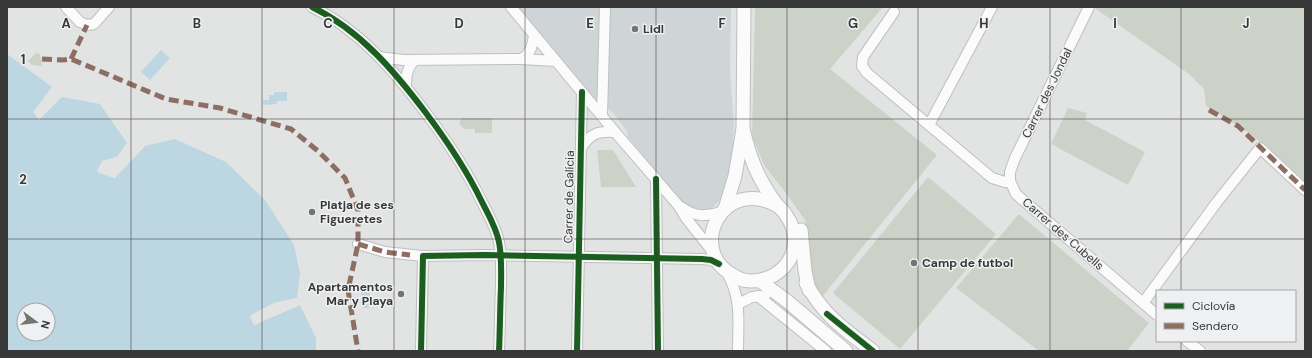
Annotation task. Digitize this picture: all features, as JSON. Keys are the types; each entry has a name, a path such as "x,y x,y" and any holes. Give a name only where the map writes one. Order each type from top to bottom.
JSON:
{"main road":[{"path":"724,210 735,176 743,129 744,7"},
{"path":"743,129 746,143 760,179 791,223 794,233 794,243 792,254 787,264 780,272 770,278 758,281 746,281 736,278 720,263 711,241 712,231 716,221 724,210 735,202 746,198 768,200 778,206"},
{"path":"755,167 793,211 799,221 802,235 803,257 809,290"},
{"path":"794,243 801,272 809,290 827,314 873,351"},
{"path":"758,281 787,301 828,348 846,351"}],"street":[{"path":"66,7 80,22 87,26 94,24 109,7"},
{"path":"511,7 678,205 720,263 733,283 737,294 738,351"},
{"path":"602,116 605,7"},
{"path":"929,125 992,7"},
{"name":"Carrer des Jondal","path":"1010,181 1010,172 1014,158 1089,7"},
{"path":"317,8 345,27 379,57 406,86 459,159 475,187 495,228 499,242 501,256 500,351"},
{"path":"894,12 863,57 862,66 867,73 992,178 1005,182 1010,181"},
{"path":"521,59 527,56 531,51 534,36"},
{"path":"379,57 415,60 521,59 556,61"},
{"path":"406,86 406,74 411,64 415,60"},
{"name":"Carrer de Galícia","path":"577,351 582,92"},
{"name":"Carrer de Galícia","path":"581,148 586,140 597,133 615,132"},
{"path":"1143,303 1260,148 1305,190"},
{"path":"656,179 658,351"},
{"name":"Carrer des Cubells","path":"1010,181 1016,194 1156,314"},
{"path":"678,205 691,214 700,216 724,210"},
{"path":"358,244 385,252 423,256 702,259 720,263"},
{"path":"421,351 423,256"},
{"path":"738,312 748,292 758,281"},
{"path":"742,302 758,296 787,301"},
{"path":"758,296 828,348"},
{"path":"1188,342 1200,351"}],"shaded area":[{"path":"518,7 731,7 730,72 734,127 732,166 727,187 719,201 709,211 695,211 680,200 628,137 627,131 613,113 598,99 594,98"},
{"path":"755,7 883,7 830,69 937,155 822,297 815,285 808,251 805,220 764,165 752,136"},
{"path":"1097,7 1305,7 1305,183 1251,134 1206,106 1204,89 1189,74 1096,9"},
{"path":"36,53 40,54 42,66 32,65 28,61"},
{"path":"1068,108 1087,113 1085,120 1145,152 1128,185 1051,144"},
{"path":"462,118 492,118 492,133 475,133 475,129 464,129 459,123"},
{"path":"597,150 613,150 636,187 601,187"},
{"name":"Camp de futbol","path":"928,177 996,234 900,349 833,293"},
{"path":"1019,214 1149,323 1127,351 1039,351 956,288"}],"water":[{"path":"161,50 170,58 150,80 141,72"},
{"path":"7,54 52,87 33,112 39,120 62,97 100,104 127,143 117,157 102,161 97,172 115,178 145,146 175,139 226,162 265,200 294,245 300,273 297,298 274,303 250,316 254,325 300,305 316,338 316,351 7,351"},
{"path":"274,92 287,92 287,101 277,101 277,104 263,105 263,100 269,100 269,95 274,95"},
{"path":"361,292 370,292 370,297 373,301 369,304 369,308 363,308"}],"pier":[{"path":"127,143 129,143 118,159 103,162 99,171 114,176 143,146 145,146 115,178 97,172 102,161 117,157"},
{"path":"297,298 297,300 275,305 252,317 255,322 299,303 300,305 254,325 250,316 274,303"}],"marked path":[{"path":"71,59 87,25"},
{"path":"42,59 71,59 166,99 220,108 291,129 318,151 345,178 358,210 358,244 348,290 358,351"},
{"path":"1209,110 1238,126 1305,190"},
{"path":"358,244 385,252 410,255"}],"cycle path":[{"path":"312,7 329,16 346,28 375,53 402,82 463,166 498,236 501,259 499,351"},
{"path":"577,351 582,92"},
{"path":"656,179 658,351"},
{"path":"421,351 423,256 484,255 702,259 711,260 719,264"},
{"path":"827,314 873,351"}],"place":[{"name":"Lidl","path":"635,29"},
{"name":"Platja de ses Figueretes","path":"312,212"},
{"name":"Camp de futbol","path":"914,263"},
{"name":"Apartamentos Mar y Playa","path":"401,294"}]}
